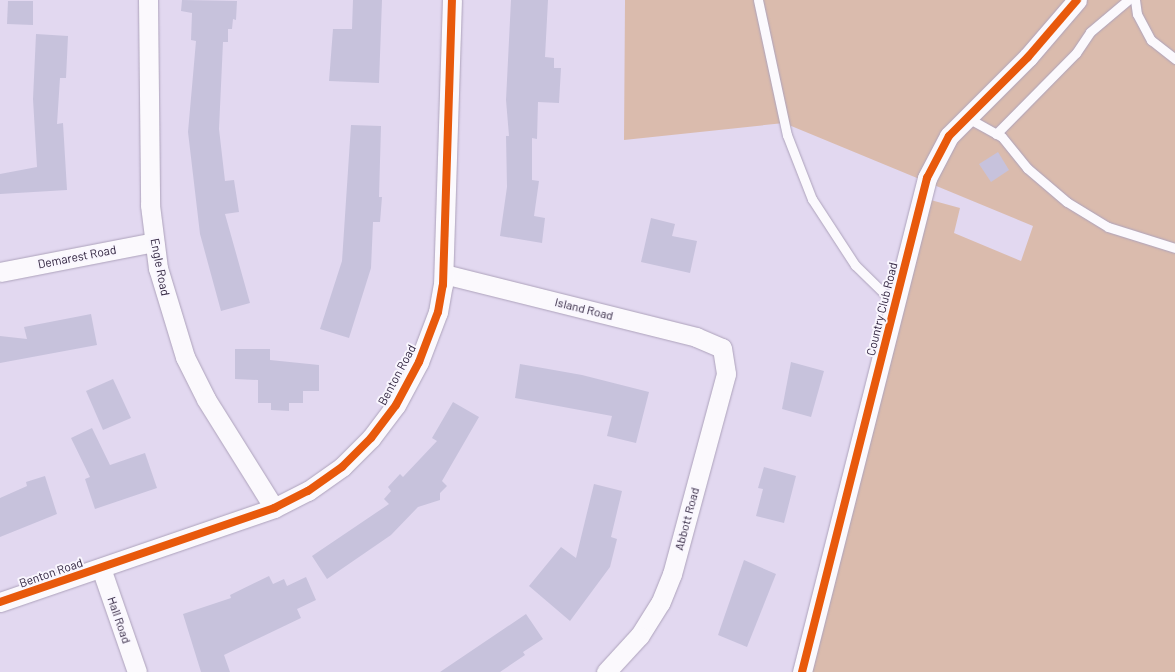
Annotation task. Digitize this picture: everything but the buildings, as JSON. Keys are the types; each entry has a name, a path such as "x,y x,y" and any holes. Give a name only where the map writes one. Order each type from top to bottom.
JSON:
{"street":[{"name":"Engle Road","path":"148,0 150,205 154,242 170,313 185,357 206,399 274,508"},
{"name":"Benton Road","path":"0,602 274,508 308,490 342,467 371,438 396,405 419,362 438,312 444,274 452,0"},
{"name":"Country Club Road","path":"802,672 927,178 949,136 1028,57 1077,0"},
{"name":"Demarest Road","path":"0,272 154,242"},
{"name":"Island Road","path":"444,274 696,337 722,348"},
{"name":"Abbott Road","path":"606,672 640,636 660,603 672,574 726,374 722,348"},
{"name":"Hall Road","path":"101,568 137,672"}],"lane":[{"path":"758,0 787,135 812,199 855,265 895,304"},
{"path":"996,134 1076,53 1090,32 1128,0"},
{"path":"1135,0 1137,14 1151,40 1175,59"},
{"path":"966,117 996,134 1027,168 1067,202 1108,227 1175,248"}],"shaded area":[{"path":"625,0 1175,0 1175,672 803,672 927,199 960,208 954,233 1021,261 1033,226 784,123 624,140"}],"cycle path":[{"path":"0,602 274,508 308,491 342,467 371,438 396,405 419,362 438,312 443,285 452,0"},
{"path":"802,672 927,178 949,136 1028,57 1077,0"}]}
